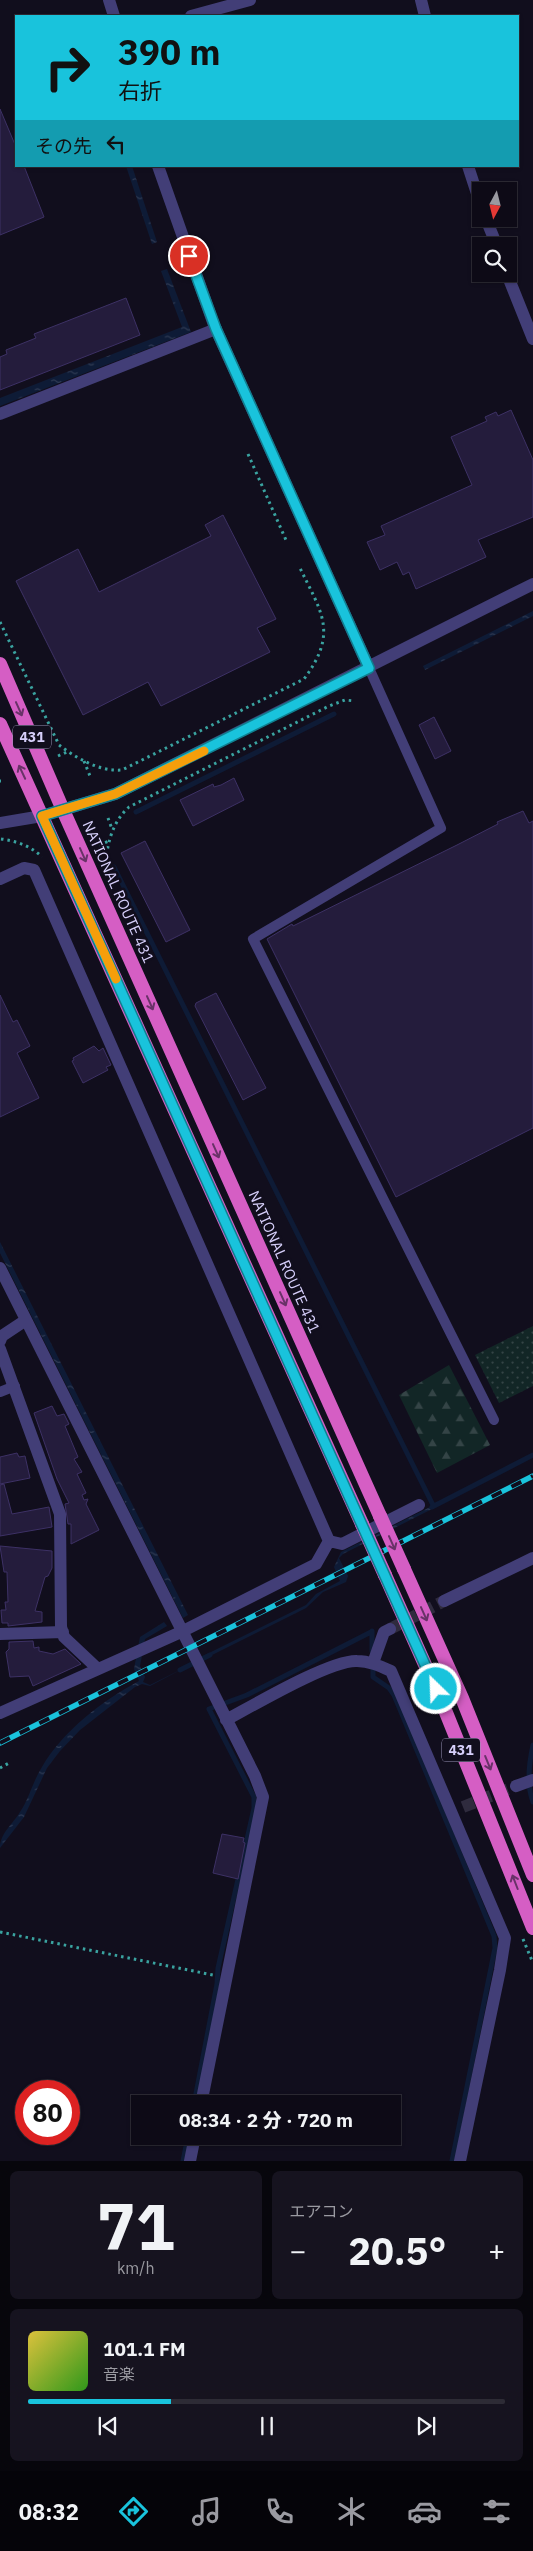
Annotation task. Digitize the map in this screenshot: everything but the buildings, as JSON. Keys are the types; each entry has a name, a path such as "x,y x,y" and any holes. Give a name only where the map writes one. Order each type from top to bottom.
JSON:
{"highway":[{"name":"NATIONAL ROUTE 431","path":"0,664 63,810 462,1698 533,1875"},
{"name":"431","path":"0,724 385,1575 446,1714 533,1928"}],"street":[{"path":"109,0 114,15"},
{"path":"195,15 250,0"},
{"path":"421,0 425,15"},
{"path":"158,167 216,329 369,668"},
{"path":"468,167 473,182"},
{"path":"510,282 533,339"},
{"path":"0,414 216,329"},
{"path":"0,823 42,816 115,794 533,584"},
{"path":"0,879 24,868 34,870 329,1541"},
{"path":"0,1268 263,1797 203,2095"},
{"path":"0,1340 2,1336 26,1320"},
{"path":"0,1349 60,1514 62,1531 60,1587 64,1637 98,1669"},
{"path":"329,1541 342,1544 419,1505"},
{"path":"0,1713 181,1632 316,1564 329,1541"},
{"path":"444,1601 533,1558"},
{"path":"373,1663 384,1632 390,1629"},
{"path":"0,1634 63,1632"},
{"path":"226,1720 332,1666 356,1660 373,1663 391,1671 456,1809 505,1938 460,2161"},
{"path":"516,1786 533,1780"},
{"path":"190,2161 193,2145"}],"lane":[{"path":"369,668 441,828 253,939 494,1420"},
{"path":"0,1392 15,1386"}],"path":[{"path":"248,454 286,540"},
{"path":"0,622 59,745 68,752 102,768 122,770 304,679 317,658 324,633 324,621 299,566"},
{"path":"106,871 110,841 118,816 129,807 329,706 345,700 355,701"},
{"path":"58,756 68,752"},
{"path":"83,760 90,776"},
{"path":"108,818 113,830"},
{"path":"99,846 110,841"},
{"path":"0,1768 9,1763"},
{"path":"0,1932 226,1978"}],"green space":[{"path":"533,1326 533,1386 499,1403 475,1355"},
{"path":"449,1365 490,1445 437,1473 399,1395"}],"water":[{"path":"126,167 132,167 157,242 152,244"},
{"path":"167,269 191,332 0,406 0,398 182,327 161,271"},
{"path":"533,611 533,616 425,670 423,666"},
{"path":"0,1242 188,1615 183,1618 0,1253"},
{"path":"434,1502 432,1509 343,1554 339,1558 348,1576 346,1582 323,1592 306,1608 204,1659 203,1656 306,1605 316,1594 340,1581 334,1567 341,1552 430,1507"},
{"path":"164,1622 167,1626 145,1639 140,1666 145,1677 143,1682 150,1685 186,1667 150,1686 142,1684 135,1687 80,1730 47,1768 24,1817 0,1848 2,1838 23,1807 39,1772 50,1754 72,1729 98,1707 139,1681 134,1669 140,1637"}],"waterway":[{"path":"136,812 334,714"},
{"path":"114,867 433,1505"},
{"path":"432,1507 533,1455"},
{"path":"372,1631 372,1651"},
{"path":"196,2095 217,1984 218,1968 254,1808 254,1797 209,1709 247,1695 371,1632"},
{"path":"180,1670 210,1655"},
{"path":"373,1664 373,1677 389,1688 394,1695 494,1936 495,1948 452,2161"},
{"path":"533,1745 529,1766 529,1781 533,1802"},
{"path":"183,2161 186,2145"}],"tunnel":[{"path":"390,1629 444,1601"},
{"path":"463,1807 516,1786"}],"railway":[{"path":"0,1743 533,1476"}],"slow traffic":[{"path":"116,979 42,816 115,794 204,751"}],"route":[{"path":"189,256 216,329 369,668 115,794 42,816 436,1689"}]}
